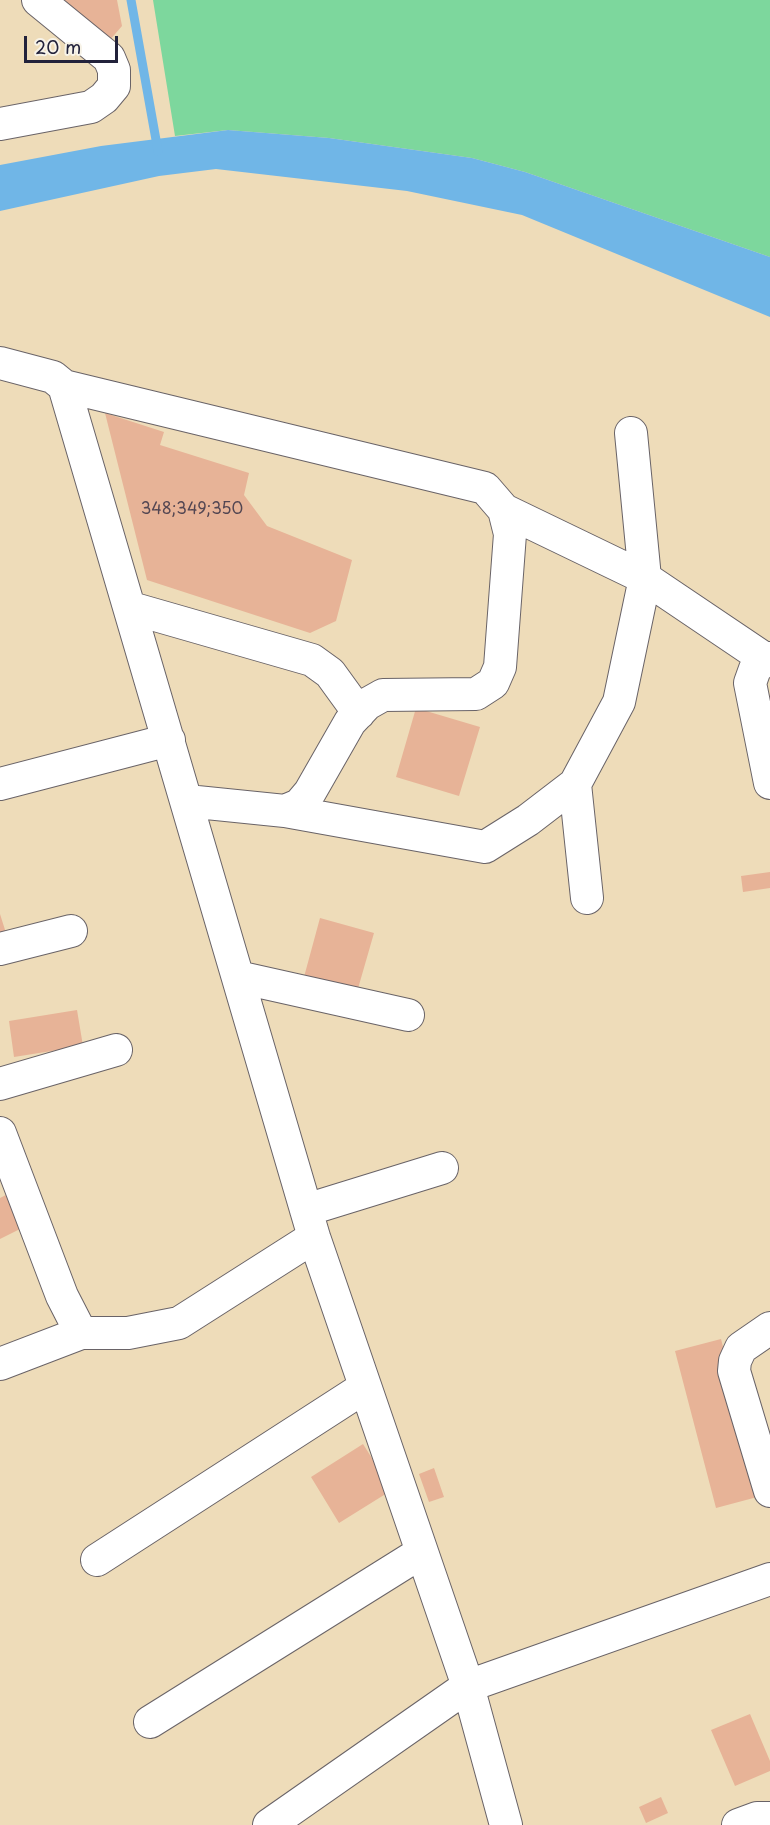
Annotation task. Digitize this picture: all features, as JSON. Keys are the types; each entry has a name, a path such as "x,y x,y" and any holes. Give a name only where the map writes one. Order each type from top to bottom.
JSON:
{"street":[{"path":"0,124 91,107 104,98 114,86 114,70 109,58 38,0"},
{"path":"0,363 53,377 64,386 485,488 504,510 645,578 767,658 755,669 750,683 770,783"},
{"path":"64,386 310,1223 468,1686 506,1825"},
{"path":"187,801 285,811 485,847 575,784 620,702 645,578 631,433"},
{"path":"285,811 299,805 310,792 350,722 383,695 476,694 493,683 500,667 510,534 504,510"},
{"path":"131,608 312,660 330,673 359,713"},
{"path":"0,784 169,740"},
{"path":"575,784 586,898"},
{"path":"0,949 71,931"},
{"path":"238,978 408,1015"},
{"path":"0,1084 116,1050"},
{"path":"0,1133 62,1296 81,1333"},
{"path":"0,1364 81,1333 128,1333 179,1323 310,1223 442,1168"},
{"path":"770,1328 741,1348 735,1361 734,1371 770,1491"},
{"path":"97,1560 365,1387"},
{"path":"150,1722 422,1552"},
{"path":"269,1825 468,1686 770,1579"},
{"path":"738,1825 758,1818 770,1818"}],"green space":[{"path":"153,0 770,0 770,257 525,172 472,158 329,138 228,130 175,136"}],"water":[{"path":"228,130 329,138 472,158 525,172 770,257 770,317 522,215 407,191 216,169 159,176 0,211 0,165 101,146"}],"building":[{"path":"63,0 117,0 122,26 109,41"},
{"path":"105,413 164,432 160,445 249,473 244,495 267,526 352,560 336,621 310,633 147,580"},
{"path":"416,708 480,727 459,796 396,777"},
{"path":"770,872 770,888 743,892 741,876"},
{"path":"0,914 6,933 0,935"},
{"path":"320,918 374,933 357,992 304,977"},
{"path":"77,1010 83,1046 14,1057 9,1021"},
{"path":"10,1193 26,1226 0,1239 0,1198"},
{"path":"721,1339 761,1496 716,1508 675,1351"},
{"path":"363,1444 392,1490 339,1523 311,1477"},
{"path":"434,1468 444,1497 429,1502 419,1474"},
{"path":"750,1714 770,1761 770,1771 735,1786 711,1730"},
{"path":"661,1797 668,1813 646,1823 639,1807"}],"waterway":[{"path":"131,0 158,151"}]}
